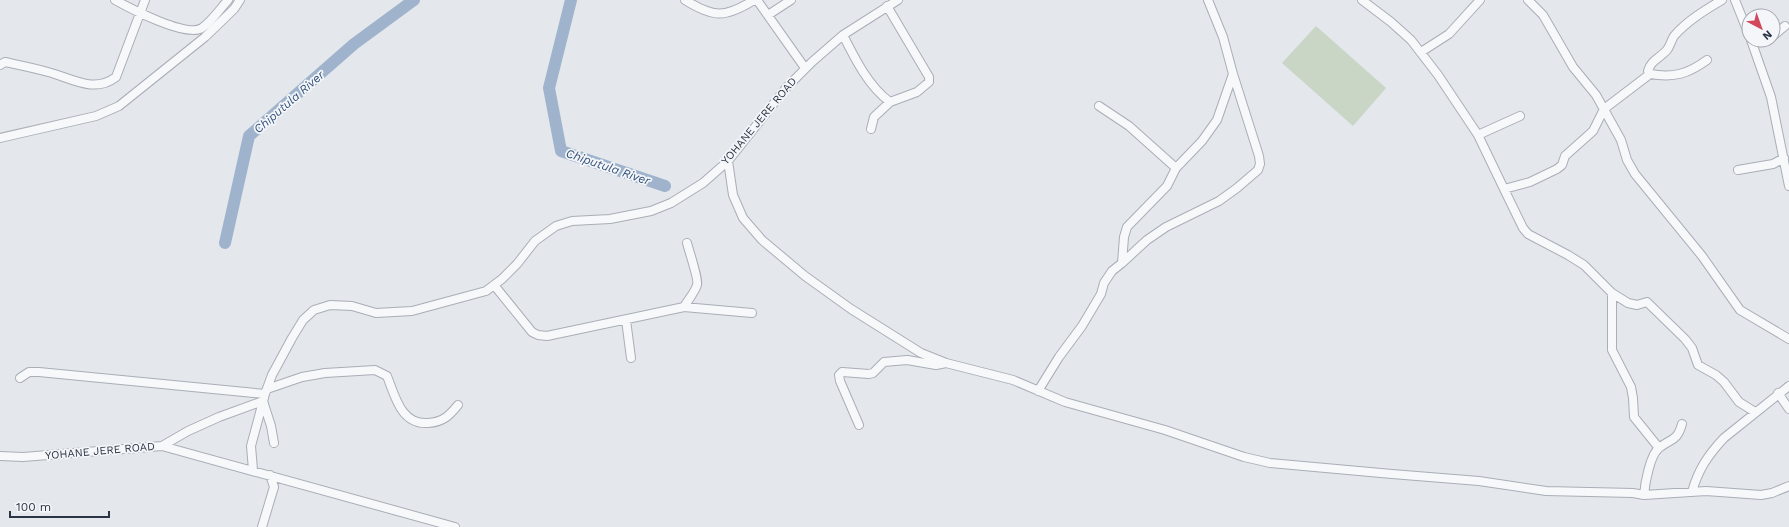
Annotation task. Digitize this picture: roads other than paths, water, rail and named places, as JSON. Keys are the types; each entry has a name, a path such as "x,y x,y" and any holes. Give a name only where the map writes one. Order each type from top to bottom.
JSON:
{"street":[{"path":"115,0 140,14 179,29 191,31 202,28 228,0"},
{"path":"0,65 5,62 49,72 85,85 96,85 110,82 116,77 145,0"},
{"path":"0,138 96,116 118,106 205,37 240,0"},
{"path":"685,0 703,11 720,15 740,9 754,0"},
{"path":"757,0 805,68"},
{"path":"768,15 791,0"},
{"name":"YOHANE JERE ROAD","path":"253,470 251,446 272,375 303,320 314,310 330,305 352,306 376,313 412,311 486,291 517,264 535,241 556,226 572,221 610,219 651,211 670,203 697,187 728,161 786,88 805,68 843,35 898,0"},
{"path":"1038,391 1059,357 1082,326 1101,294 1104,283 1112,272 1147,240 1166,227 1219,201 1258,170 1260,164 1259,156 1223,37 1208,0"},
{"path":"1362,0 1391,22 1421,52 1455,99 1478,135 1523,228 1528,234 1584,265 1612,293 1632,305 1647,302 1685,339 1692,348 1698,365 1716,375 1724,382 1739,402 1755,412"},
{"path":"1421,52 1449,34 1480,0"},
{"path":"1528,0 1543,15 1573,67 1596,95 1621,140 1627,160 1635,174 1702,256 1740,310 1789,339"},
{"path":"1650,74 1648,71 1651,64 1667,50 1674,37 1706,9 1722,0"},
{"path":"1735,0 1741,15"},
{"path":"871,129 874,117 890,102 918,92 929,82 929,77 887,6"},
{"path":"1781,29 1785,26"},
{"path":"843,35 874,88 890,102"},
{"path":"1754,48 1771,97 1789,186"},
{"path":"1504,190 1530,182 1557,170 1562,165 1565,156 1593,131 1604,110 1650,74 1662,76 1682,74 1694,69 1707,60"},
{"path":"1122,263 1124,236 1127,227 1167,186 1176,168 1202,141 1216,120 1233,74"},
{"path":"1099,106 1129,126 1176,168"},
{"path":"1478,135 1520,116"},
{"path":"1738,170 1773,164 1784,158"},
{"path":"728,161 733,195 738,207 743,218 762,240 806,276 851,309 921,353 946,363 1013,380 1065,402 1165,430 1244,457 1270,463 1479,480 1546,491 1633,493 1644,495 1706,491 1761,495 1772,493 1789,486"},
{"path":"684,307 697,286 698,279 691,260 687,242"},
{"path":"494,285 532,332 538,335 547,336 684,307 752,313"},
{"path":"1612,293 1612,350 1631,387 1634,417 1659,448"},
{"path":"626,320 631,358"},
{"path":"859,426 840,381 840,373 873,373 884,362 906,360 936,366 946,363"},
{"path":"20,378 29,372 40,372 265,395 302,377 325,373 375,370 387,376 401,410 413,422 425,424 442,421 450,415 458,405"},
{"path":"1692,492 1700,468 1724,438 1789,386"},
{"path":"1778,394 1789,409"},
{"path":"265,395 274,443"},
{"name":"YOHANE JERE ROAD","path":"0,456 23,457 162,446 188,431 265,395"},
{"path":"1644,495 1650,466 1654,455 1659,448 1677,436 1682,424"},
{"path":"162,446 455,527"},
{"path":"262,527 274,487 270,475"}],"waterway":[{"name":"Chiputula River","path":"225,243 249,136 354,44 414,0"},
{"name":"Chiputula River","path":"571,0 549,88 561,151 665,186"}]}
